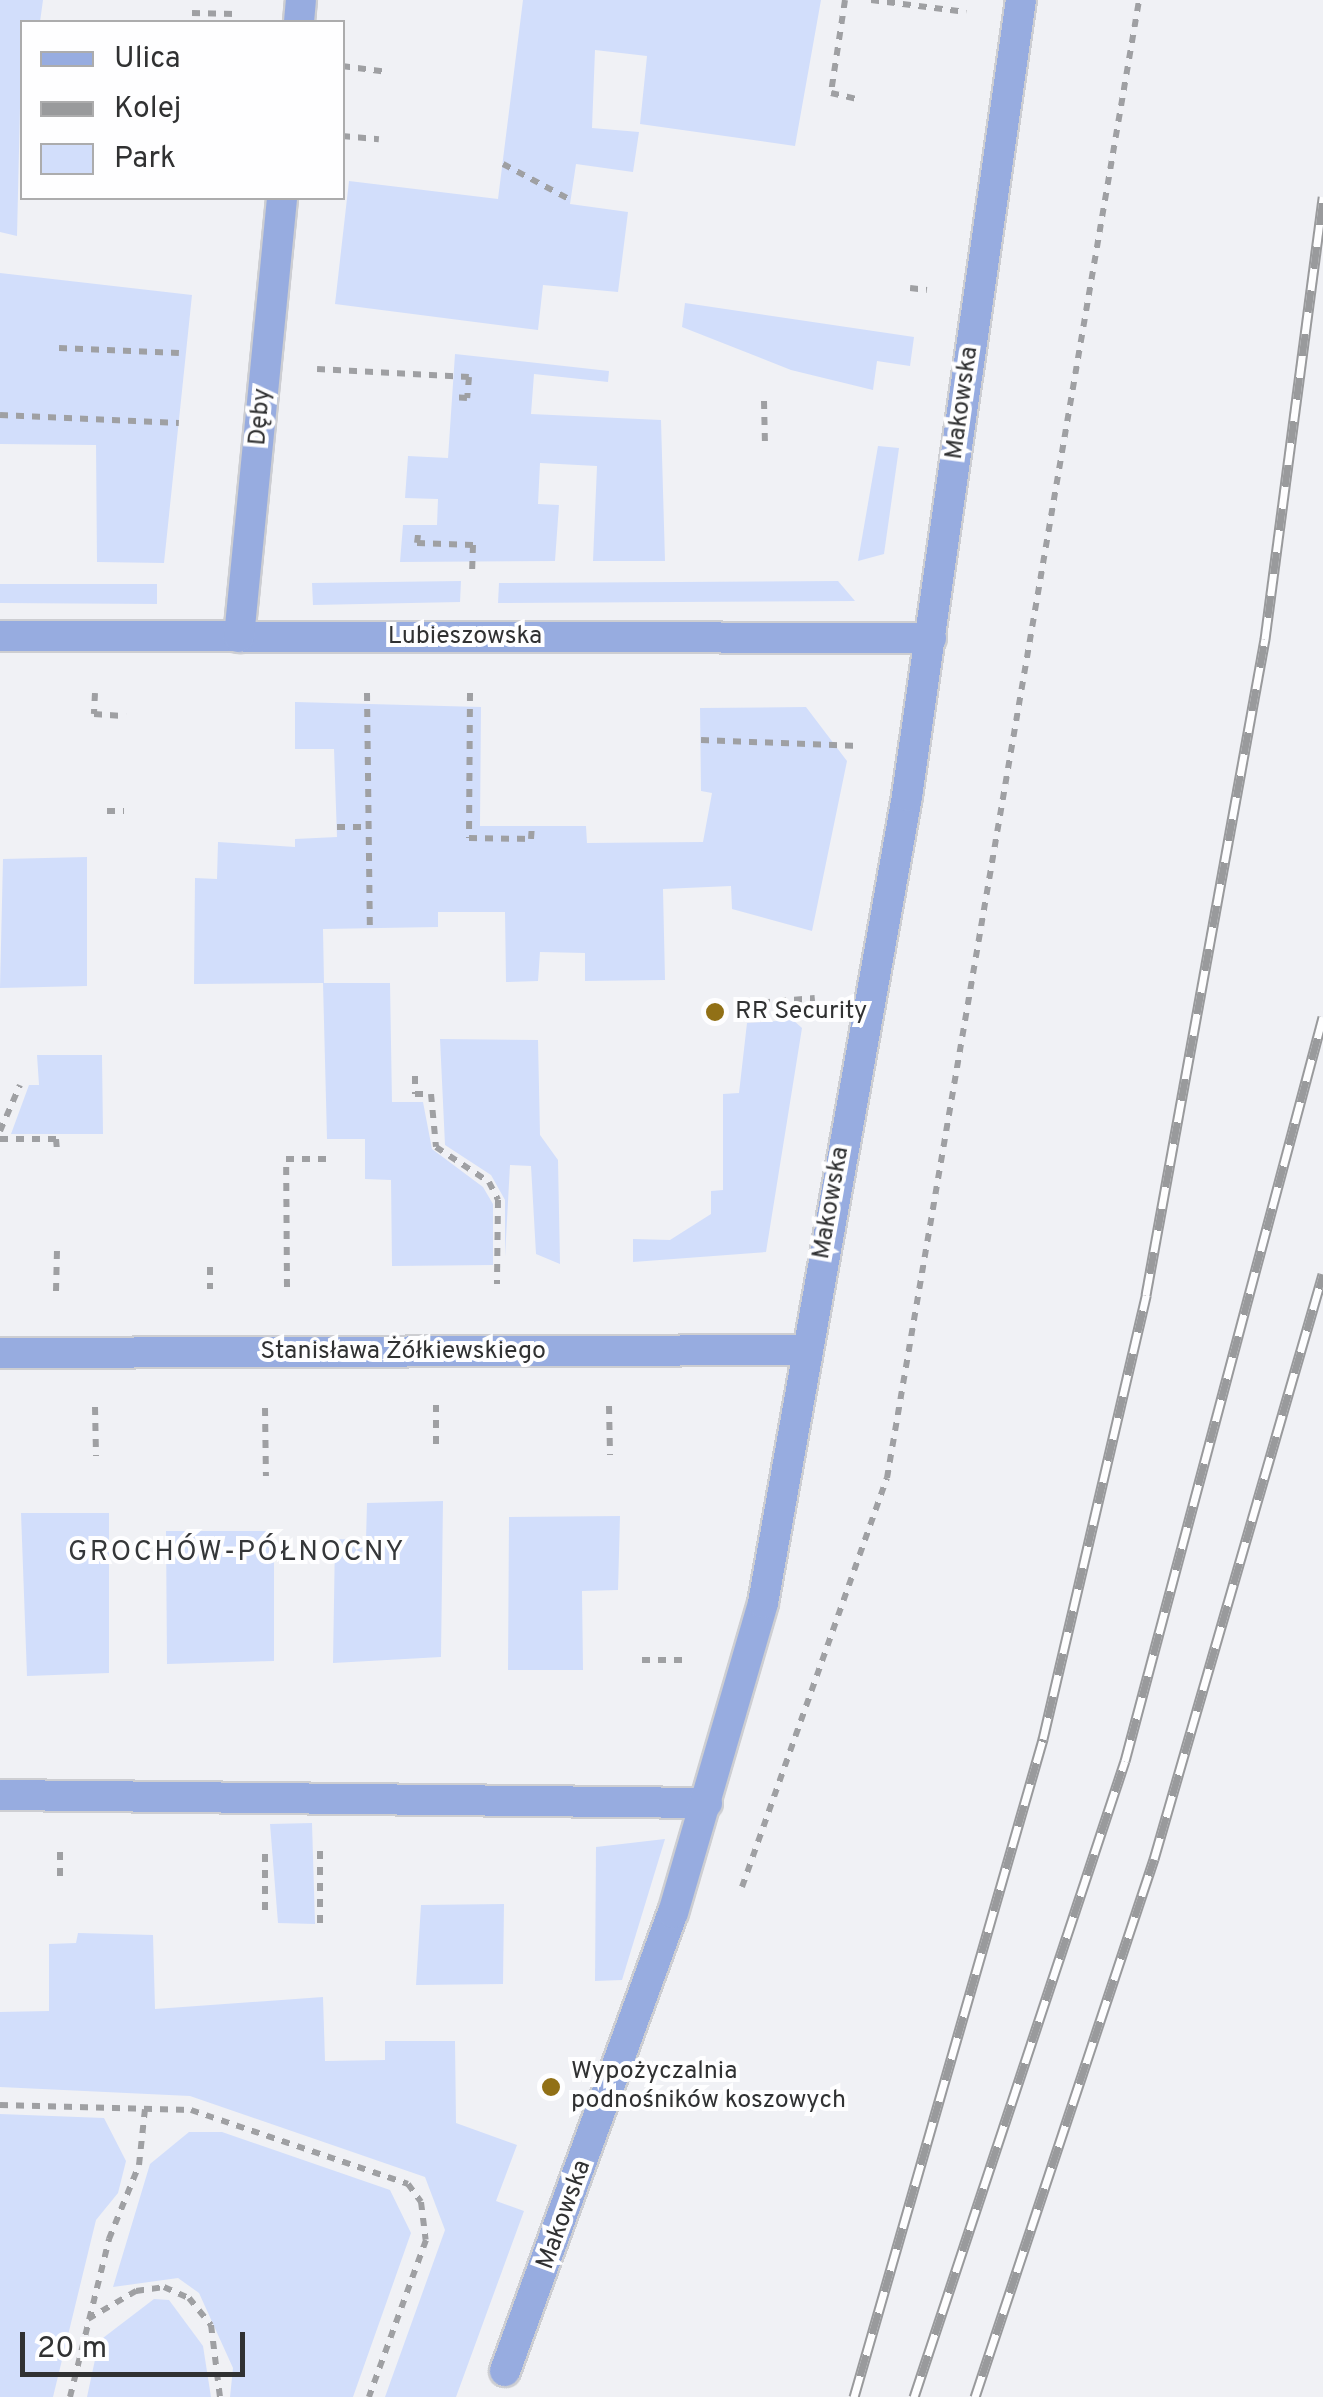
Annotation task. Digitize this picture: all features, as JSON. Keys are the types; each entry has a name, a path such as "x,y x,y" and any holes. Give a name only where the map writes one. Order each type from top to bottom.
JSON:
{"street":[{"name":"Makowska","path":"506,2372 708,1803 762,1603 931,638 1021,0"},
{"name":"Dęby","path":"239,637 282,200"},
{"name":"Lubieszowska","path":"0,636 931,638"},
{"name":"Stanisława Żółkiewskiego","path":"0,1353 806,1350"},
{"path":"0,1795 708,1803"}],"path":[{"path":"845,0 831,94 856,98"},
{"path":"870,0 970,13"},
{"path":"740,1894 887,1478 1139,0"},
{"path":"192,13 235,14"},
{"path":"345,66 388,72"},
{"path":"345,136 379,139"},
{"path":"503,164 571,200"},
{"path":"59,348 179,353"},
{"path":"328,370 468,377 467,398 452,396"},
{"path":"764,400 764,444"},
{"path":"0,415 179,423"},
{"path":"418,535 418,542 473,545 472,573"},
{"path":"96,693 94,714 126,716"},
{"path":"367,693 370,928"},
{"path":"470,693 469,838 531,838 532,826"},
{"path":"701,740 860,746"},
{"path":"107,811 124,811"},
{"path":"338,827 369,827"},
{"path":"746,1004 819,997"},
{"path":"415,1076 415,1094 431,1094 436,1147 489,1182 498,1200 496,1284"},
{"path":"20,1086 0,1135 56,1139 57,1151"},
{"path":"288,1287 286,1158 326,1159"},
{"path":"56,1290 57,1251"},
{"path":"210,1267 210,1288"},
{"path":"609,1400 610,1455"},
{"path":"436,1402 436,1444"},
{"path":"265,1405 266,1476"},
{"path":"95,1408 96,1456"},
{"path":"642,1660 707,1660"},
{"path":"320,1800 320,1924"},
{"path":"0,2105 190,2110 408,2184 421,2202 426,2240 369,2397"},
{"path":"70,2397 86,2320 140,2164 144,2108"},
{"path":"86,2320 136,2290 164,2287 189,2298 211,2326 220,2397"}],"green space":[{"path":"0,0 43,0 40,20 20,20 17,236 0,232"},
{"path":"523,0 821,0 795,146 640,124 647,56 595,50 592,128 639,132 633,172 576,164 570,204 628,212 618,292 543,285 538,330 335,304 349,181 498,199"},
{"path":"0,273 192,295 164,563 97,562 96,445 0,444"},
{"path":"685,303 914,337 910,366 877,361 873,390 791,370 682,327"},
{"path":"455,354 609,371 608,382 534,374 531,414 661,420 665,561 593,561 597,466 540,463 538,504 559,505 555,561 400,562 403,525 437,525 438,499 405,498 408,456 448,458"},
{"path":"878,446 899,448 884,554 858,561"},
{"path":"461,581 460,602 313,605 312,583"},
{"path":"838,581 855,601 498,603 499,583"},
{"path":"0,584 157,584 157,604 0,603"},
{"path":"295,702 481,707 480,826 586,826 587,843 703,842 712,793 701,791 700,708 806,707 847,761 812,931 732,909 731,886 663,889 665,980 585,981 585,953 540,952 538,981 506,982 505,912 438,912 438,927 323,929 324,983 390,983 392,1102 423,1102 432,1149 483,1187 493,1204 493,1265 392,1266 391,1180 365,1179 365,1139 327,1139 323,983 194,984 195,878 217,879 218,842 295,847 295,839 337,837 334,749 295,749"},
{"path":"87,857 87,986 0,988 3,859"},
{"path":"793,1020 802,1028 766,1252 633,1262 633,1239 670,1240 711,1214 711,1191 723,1190 723,1094 739,1093 747,1023"},
{"path":"440,1039 538,1040 540,1135 558,1160 560,1264 536,1254 531,1166 510,1165 505,1257 505,1200 491,1175 445,1145"},
{"path":"37,1055 102,1055 103,1134 11,1134 29,1085 39,1085"},
{"path":"443,1501 441,1657 333,1663 335,1539 366,1540 367,1503"},
{"path":"21,1513 109,1513 109,1673 27,1676"},
{"path":"620,1516 618,1590 582,1591 583,1670 508,1670 509,1517"},
{"path":"166,1531 274,1531 274,1661 167,1664"},
{"path":"312,1823 315,1924 278,1923 270,1824"},
{"path":"665,1839 622,1980 595,1981 596,1847"},
{"path":"504,1904 503,1984 416,1985 421,1905"},
{"path":"78,1933 153,1935 155,2009 323,1997 325,2061 385,2060 385,2041 455,2041 456,2123 517,2145 496,2201 524,2211 456,2397 385,2397 445,2230 425,2177 190,2096 0,2087 0,2012 49,2011 49,1944 76,1943"},
{"path":"0,2114 104,2118 126,2161 118,2193 96,2220 53,2397 0,2397"},
{"path":"189,2132 222,2132 390,2190 411,2233 353,2397 230,2397 233,2368 199,2293 178,2278 113,2287 150,2164"},
{"path":"154,2299 169,2300 203,2346 211,2397 87,2397 99,2341"}],"railway":[{"path":"854,2397 1043,1739 1146,1295 1265,639 1323,197"},
{"path":"914,2397 1125,1761 1323,1017"},
{"path":"975,2397 1154,1859 1323,1274"}],"place":[{"name":"RR Security","path":"715,1012"},
{"name":"Wypożyczalnia podnośników koszowych","path":"551,2087"}],"district":[{"name":"GROCHÓW-PÓŁNOCNY","path":"237,1553"}]}
